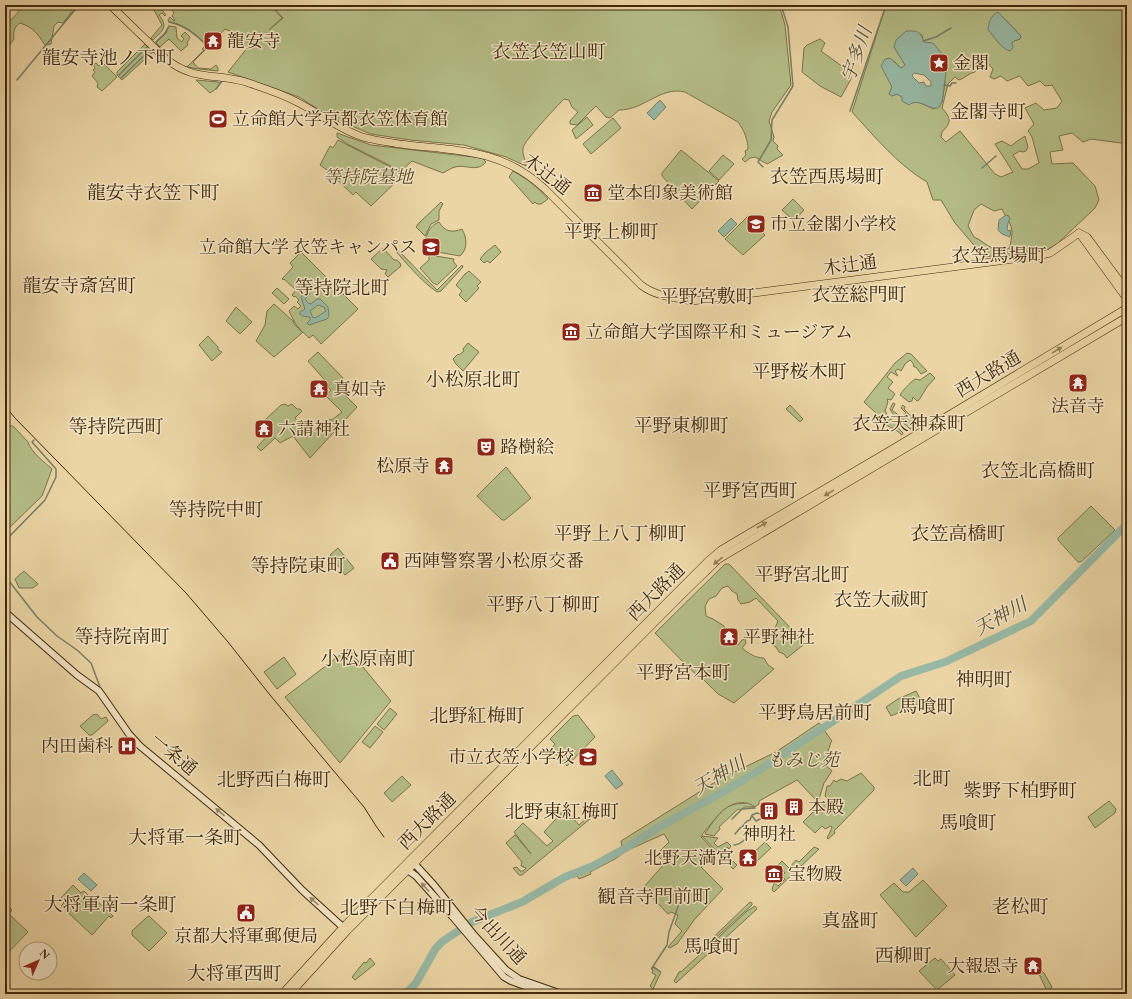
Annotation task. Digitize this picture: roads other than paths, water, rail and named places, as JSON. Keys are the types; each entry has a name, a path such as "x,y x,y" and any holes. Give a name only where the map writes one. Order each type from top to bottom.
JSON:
{"main road":[{"name":"木辻通","path":"110,5 166,59 182,70 199,76 226,77 272,91 294,100 336,125 362,137 389,142 478,153 508,163 529,175 546,189 648,291 678,299 692,301 1044,255 1058,249 1079,233"},
{"path":"1079,233 1087,237 1127,291"},
{"path":"1079,233 1127,299"},
{"name":"西大路通","path":"282,994 708,560 721,550 1127,308"},
{"name":"西大路通","path":"412,861 719,559 1127,317"},
{"name":"一条通","path":"5,612 99,691 129,734 156,760 198,793 265,850 302,890 345,929"},
{"name":"今出川通","path":"412,861 434,885 504,977 547,994"},
{"name":"今出川通","path":"406,868 416,876 501,966 520,979 562,994"},
{"name":"西大路通","path":"290,994 345,929"}],"waterway":[{"path":"17,80 79,5"},
{"path":"763,167 758,162 771,140 772,120 793,86 788,27 781,5"},
{"name":"宇多川","path":"850,111 886,5"},
{"path":"169,22 180,25 190,31 200,38 208,47"},
{"path":"156,42 165,33 169,26"},
{"path":"923,41 936,37 951,28"},
{"path":"119,75 147,47"},
{"path":"121,78 150,50"},
{"path":"216,89 222,81"},
{"path":"944,85 950,86 952,83 956,83"},
{"path":"982,168 996,156"},
{"path":"5,541 45,500 56,477 56,469 32,442 34,440"},
{"name":"天神川","path":"405,994 416,983 436,948 443,941 472,922 522,902 565,877 593,866 624,849 659,827 723,792 761,769 901,676 945,662 1031,621 1127,524"},
{"name":"宇多川","path":"5,576 37,617 57,636 77,650 91,663 100,687"},
{"path":"732,819 742,809 755,808"},
{"path":"735,834 747,821 750,820 752,815 757,813 763,815"},
{"path":"752,816 756,821 762,818 760,813"},
{"path":"734,845 737,845 743,841 756,828"},
{"path":"652,968 667,945 669,932 680,901"},
{"path":"653,967 659,971"}],"tram line":[{"path":"5,406 186,593 364,807 384,837"}],"place":[{"name":"龍安寺","path":"213,41"},
{"name":"金閣","path":"939,63"},
{"name":"立命館大学京都衣笠体育館","path":"218,119"},
{"name":"堂本印象美術館","path":"593,193"},
{"name":"市立金閣小学校","path":"756,224"},
{"name":"立命館大学 衣笠キャンパス","path":"431,247"},
{"name":"立命館大学国際平和ミュージアム","path":"571,332"},
{"name":"法音寺","path":"1078,383"},
{"name":"真如寺","path":"319,389"},
{"name":"六請神社","path":"264,429"},
{"name":"路樹絵","path":"486,447"},
{"name":"松原寺","path":"444,466"},
{"name":"西陣警察署小松原交番","path":"390,561"},
{"name":"平野神社","path":"729,637"},
{"name":"内田歯科","path":"127,746"},
{"name":"市立衣笠小学校","path":"588,757"},
{"name":"本殿","path":"794,807"},
{"name":"神明社","path":"769,811"},
{"name":"北野天満宮","path":"748,858"},
{"name":"宝物殿","path":"774,874"},
{"name":"京都大将軍郵便局","path":"246,913"},
{"name":"大報恩寺","path":"1033,966"}],"district":[{"name":"衣笠衣笠山町","path":"549,51"},
{"name":"龍安寺池ノ下町","path":"108,57"},
{"name":"金閣寺町","path":"988,111"},
{"name":"衣笠西馬場町","path":"827,176"},
{"name":"龍安寺衣笠下町","path":"153,192"},
{"name":"平野上柳町","path":"611,231"},
{"name":"衣笠馬場町","path":"999,255"},
{"name":"龍安寺斎宮町","path":"79,285"},
{"name":"等持院北町","path":"342,287"},
{"name":"衣笠総門町","path":"859,294"},
{"name":"平野宮敷町","path":"707,296"},
{"name":"平野桜木町","path":"799,371"},
{"name":"小松原北町","path":"473,379"},
{"name":"衣笠天神森町","path":"909,423"},
{"name":"平野東柳町","path":"681,425"},
{"name":"等持院西町","path":"116,426"},
{"name":"衣笠北高橋町","path":"1038,470"},
{"name":"平野宮西町","path":"750,490"},
{"name":"等持院中町","path":"216,509"},
{"name":"平野上八丁柳町","path":"620,533"},
{"name":"衣笠高橋町","path":"958,533"},
{"name":"等持院東町","path":"298,565"},
{"name":"平野宮北町","path":"802,574"},
{"name":"衣笠大祓町","path":"881,599"},
{"name":"平野八丁柳町","path":"543,604"},
{"name":"等持院南町","path":"122,636"},
{"name":"小松原南町","path":"368,658"},
{"name":"平野宮本町","path":"683,672"},
{"name":"神明町","path":"984,679"},
{"name":"馬喰町","path":"927,706"},
{"name":"平野鳥居前町","path":"815,712"},
{"name":"北野紅梅町","path":"477,715"},
{"name":"北町","path":"932,778"},
{"name":"北野西白梅町","path":"274,779"},
{"name":"紫野下柏野町","path":"1020,790"},
{"name":"北野東紅梅町","path":"562,811"},
{"name":"馬喰町","path":"968,822"},
{"name":"大将軍一条町","path":"185,837"},
{"name":"観音寺門前町","path":"654,896"},
{"name":"大将軍南一条町","path":"110,904"},
{"name":"老松町","path":"1020,906"},
{"name":"北野下白梅町","path":"397,907"},
{"name":"真盛町","path":"850,920"},
{"name":"馬喰町","path":"712,946"},
{"name":"西柳町","path":"903,955"},
{"name":"大将軍西町","path":"234,973"}],"park label":[{"name":"等持院墓地","path":"368,177"},
{"name":"もみじ苑","path":"803,760"}]}
